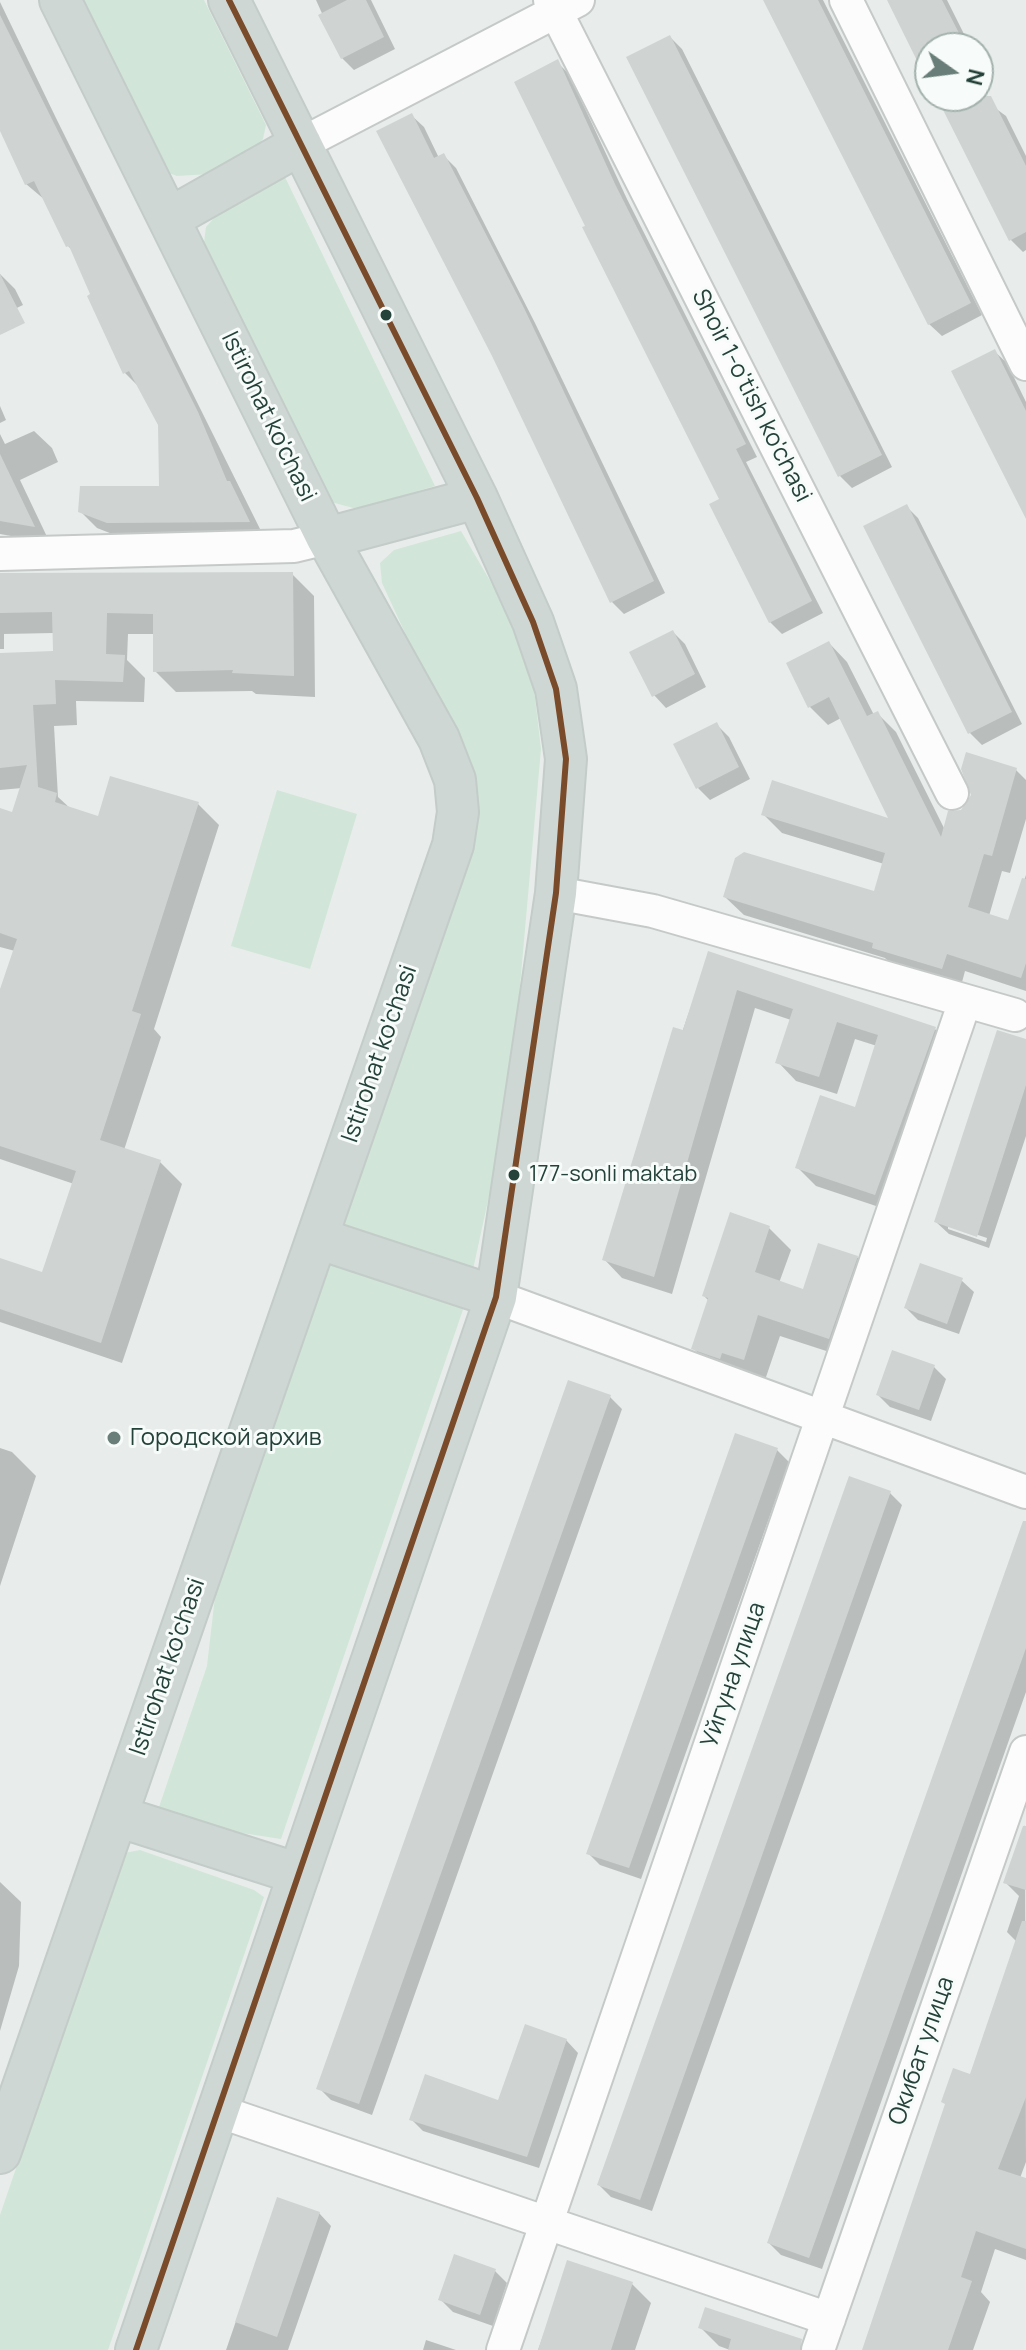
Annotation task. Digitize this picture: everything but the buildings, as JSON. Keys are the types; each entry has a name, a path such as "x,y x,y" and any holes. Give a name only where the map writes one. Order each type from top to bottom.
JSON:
{"main road":[{"name":"Istirohat ko'chasi","path":"0,2153 453,845 458,812 455,780 439,739 327,538 60,0"},
{"path":"136,2350 496,1297 556,893 566,759 559,701 542,644 477,498 229,0"},
{"path":"170,218 301,144"},
{"path":"327,538 477,498"},
{"path":"317,1238 496,1297"},
{"path":"117,1816 299,1874"}],"street":[{"path":"846,0 1026,364"},
{"path":"301,144 561,4"},
{"name":"Shoir 1-o'tish ko'chasi","path":"561,4 952,793"},
{"path":"0,554 294,546 327,538"},
{"path":"556,893 653,911 1015,1015"},
{"name":"Уйгуна улица","path":"503,2350 965,1001"},
{"path":"496,1297 1026,1492"},
{"name":"Окибат улица","path":"818,2350 1026,1752"},
{"path":"218,2111 829,2319"}],"green space":[{"path":"77,0 204,0 266,125 263,139 254,151 211,174 177,176 163,171"},
{"path":"283,173 435,486 357,509 331,502 203,250 206,227 221,210"},
{"path":"461,531 510,615 533,680 541,749 516,1031 498,1155 472,1274 341,1232 476,829 478,813 470,774 382,583 380,563 394,550"},
{"path":"277,790 357,814 310,969 231,946"},
{"path":"330,1258 466,1301 281,1839 209,1828 158,1810 207,1666 216,1588"},
{"path":"140,1850 254,1890 264,1897 108,2350 0,2350 0,2215 124,1853"}],"transit line":[{"path":"136,2350 496,1297 556,893 566,759 556,689 533,622 477,498 229,0"}],"place":[{"name":"177-sonli maktab","path":"514,1175"},
{"name":"Городской архив","path":"114,1438"}]}
